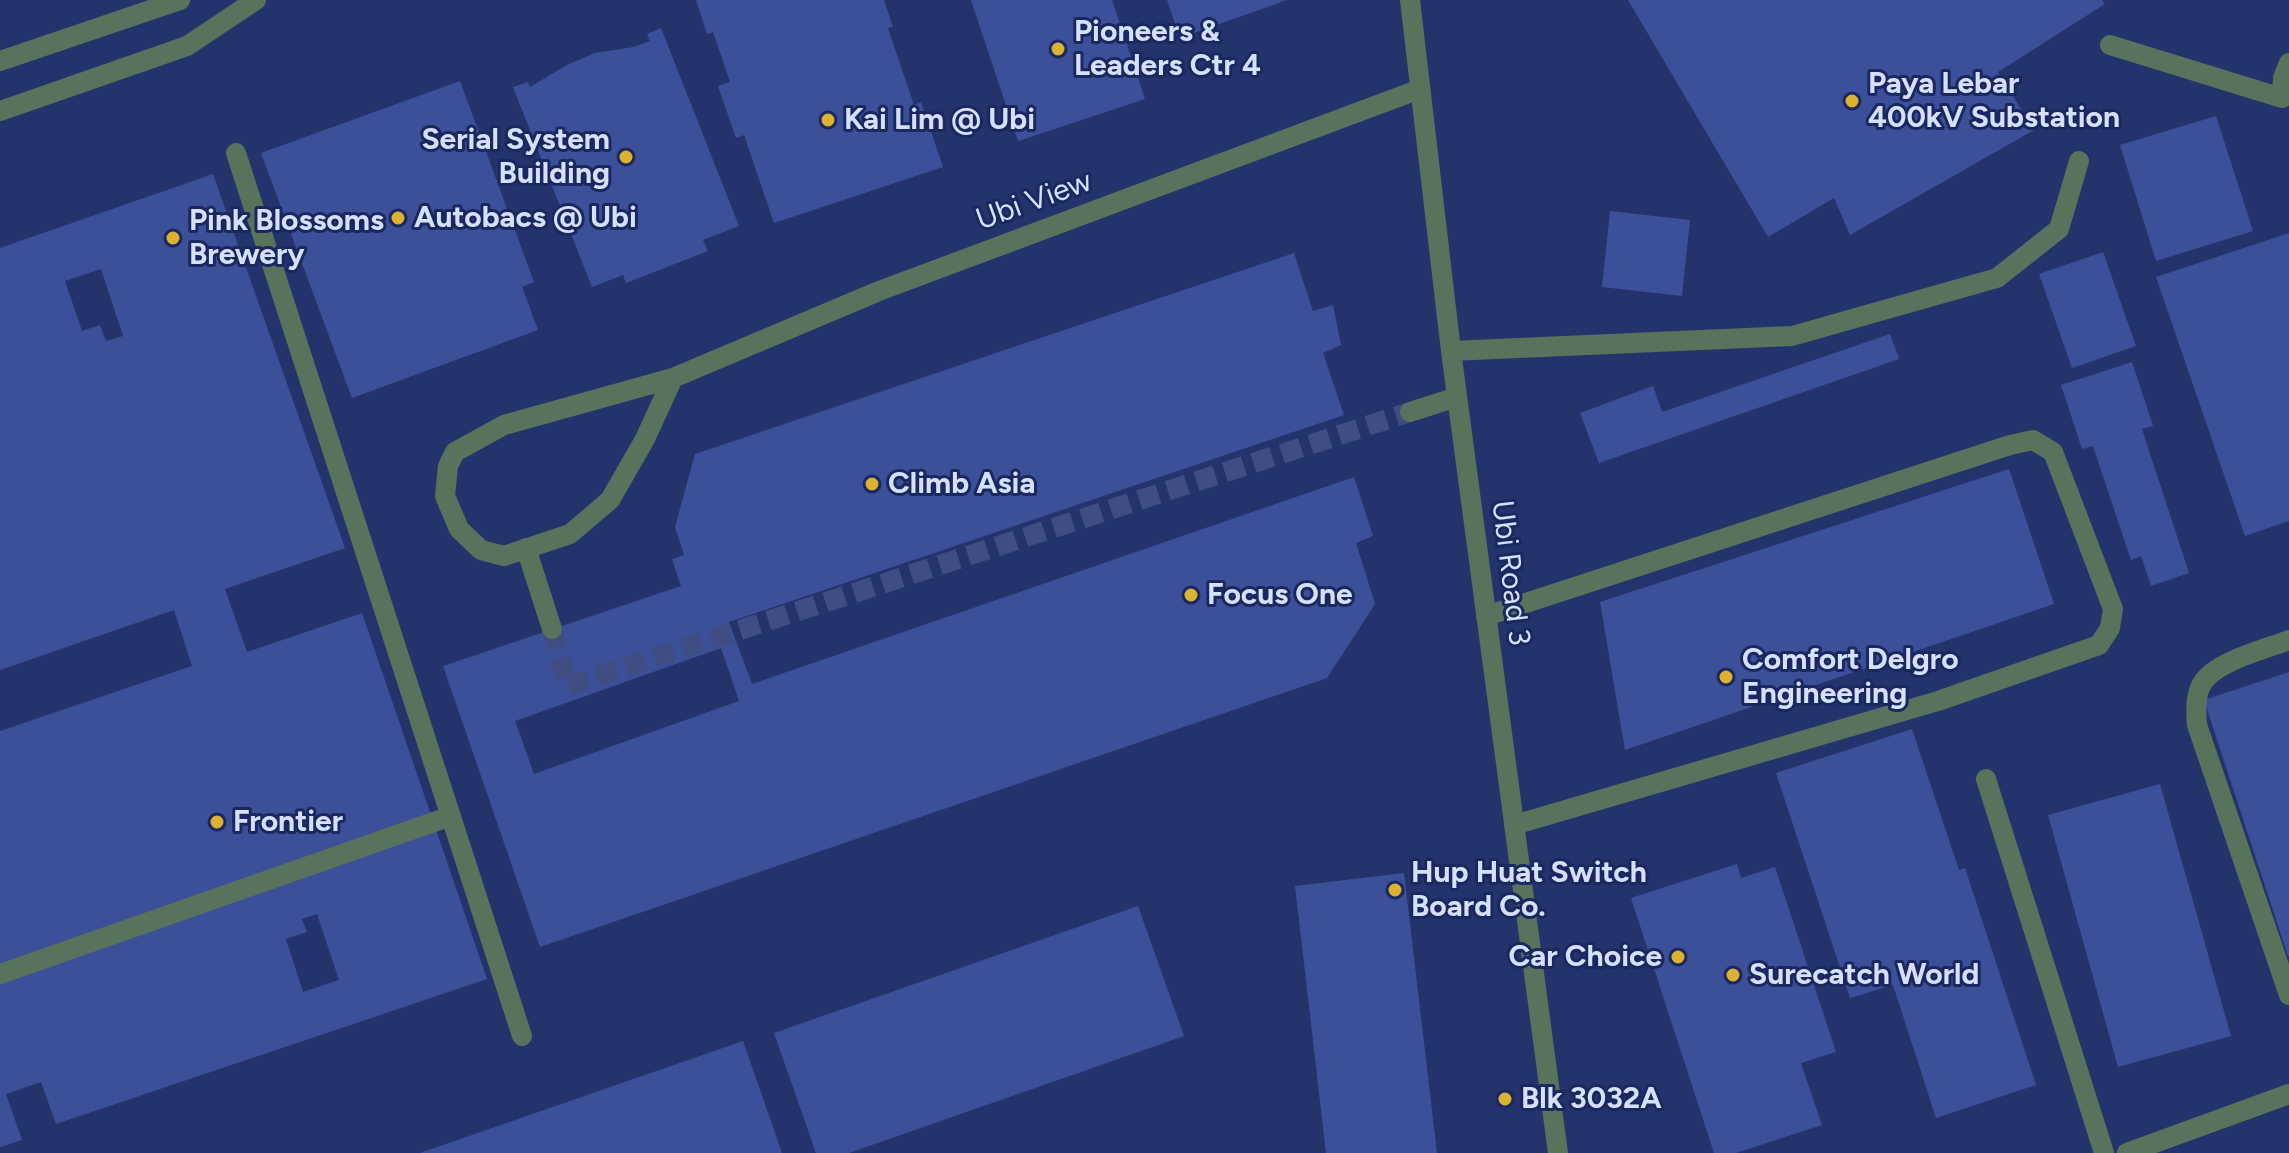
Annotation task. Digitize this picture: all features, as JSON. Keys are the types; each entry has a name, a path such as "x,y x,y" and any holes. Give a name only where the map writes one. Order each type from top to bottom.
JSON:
{"street":[{"path":"0,61 180,0"},
{"path":"2,105 187,46 256,0"},
{"name":"Ubi Road 3","path":"1410,0 1451,351 1558,1153"},
{"path":"2110,45 2282,98 2283,78 2289,63"},
{"name":"Ubi View","path":"673,378 645,439 610,500 570,534 504,556 481,550 459,529 445,496 448,466 455,452 504,425 673,378 879,291 1420,89"},
{"path":"236,153 522,1036"},
{"path":"1451,351 1792,336 1997,278 2059,229 2079,161"},
{"path":"1410,412 1457,397"},
{"path":"1486,616 2033,440 2053,452 2113,609 2110,628 2099,645 1938,701 1514,825"},
{"path":"526,548 552,629"},
{"path":"2289,640 2218,668 2203,682 2196,703 2197,725 2289,995"},
{"path":"1986,779 2104,1153"},
{"path":"0,974 451,816"},
{"path":"2128,1153 2289,1094"}],"building":[{"name":"Kai Lim @ Ubi","path":"696,0 884,0 893,27 888,28 914,105 921,102 943,167 774,223 744,135 736,138 718,86 730,82 713,32 707,34"},
{"name":"Pioneers & Leaders Ctr 4","path":"971,0 1112,0 1145,99 1018,141"},
{"path":"1167,0 1287,0 1180,38"},
{"name":"Paya Lebar 400kV Substation","path":"1628,0 2102,0 2105,4 1998,72 2034,130 1850,235 1834,198 1768,237"},
{"name":"Serial System Building","path":"661,28 739,226 703,240 708,251 626,283 623,275 592,287 513,87 528,82 530,87 595,53 634,47 650,41 647,34"},
{"name":"Autobacs @ Ubi","path":"460,81 534,282 522,287 538,330 352,398 261,153"},
{"path":"2216,116 2253,231 2156,261 2120,145"},
{"path":"213,174 345,548 225,589 247,652 362,613 487,979 56,1124 41,1082 6,1094 22,1140 0,1147 0,731 192,666 174,610 0,670 0,248","holes":["101,269 123,336 106,341 100,325 82,331 65,281","317,914 339,980 303,992 286,939 307,932 302,919"]},
{"path":"1610,211 1690,220 1682,296 1602,287"},
{"path":"2289,233 2289,521 2245,536 2156,277"},
{"path":"2103,252 2136,346 2072,368 2039,274"},
{"name":"Focus One","path":"1294,253 1313,311 1333,305 1341,345 1323,353 1344,415 729,622 752,684 1354,477 1373,536 1356,543 1375,604 1327,678 540,947 443,666 681,586 672,559 684,555 675,527 695,454","holes":["721,648 739,701 534,774 515,721"]},
{"path":"1890,334 1899,359 1599,463 1580,413 1653,386 1662,412"},
{"path":"2132,362 2153,426 2142,429 2189,573 2151,586 2141,556 2131,560 2093,446 2082,449 2061,385"},
{"name":"Comfort Delgro Engineering","path":"2009,469 2054,604 1625,750 1600,602"},
{"path":"2289,672 2289,956 2288,956 2204,700"},
{"path":"1912,729 1959,870 1965,868 2036,1085 1936,1118 1893,985 1850,998 1776,773"},
{"path":"2160,784 2231,1036 2118,1067 2048,815"},
{"name":"Surecatch World","path":"1737,864 1741,878 1775,867 1836,1052 1801,1063 1822,1125 1736,1153 1714,1153 1631,898"},
{"path":"1404,873 1437,1153 1326,1153 1295,886"},
{"path":"1138,906 1184,1036 849,1153 816,1153 774,1033"},
{"path":"743,1041 782,1153 420,1153"}],"tunnel":[{"path":"552,629 568,686 1410,412"}],"place":[{"name":"Pioneers & Leaders Ctr 4","path":"1058,49"},
{"name":"Paya Lebar 400kV Substation","path":"1852,101"},
{"name":"Kai Lim @ Ubi","path":"828,120"},
{"name":"Serial System Building","path":"626,157"},
{"name":"Autobacs @ Ubi","path":"398,218"},
{"name":"Pink Blossoms Brewery","path":"173,238"},
{"name":"Climb Asia","path":"872,484"},
{"name":"Focus One","path":"1191,595"},
{"name":"Comfort Delgro Engineering","path":"1726,677"},
{"name":"Frontier","path":"217,822"},
{"name":"Hup Huat Switch Board Co.","path":"1395,890"},
{"name":"Car Choice","path":"1678,957"},
{"name":"Surecatch World","path":"1733,975"},
{"name":"Blk 3032A","path":"1505,1099"}]}
